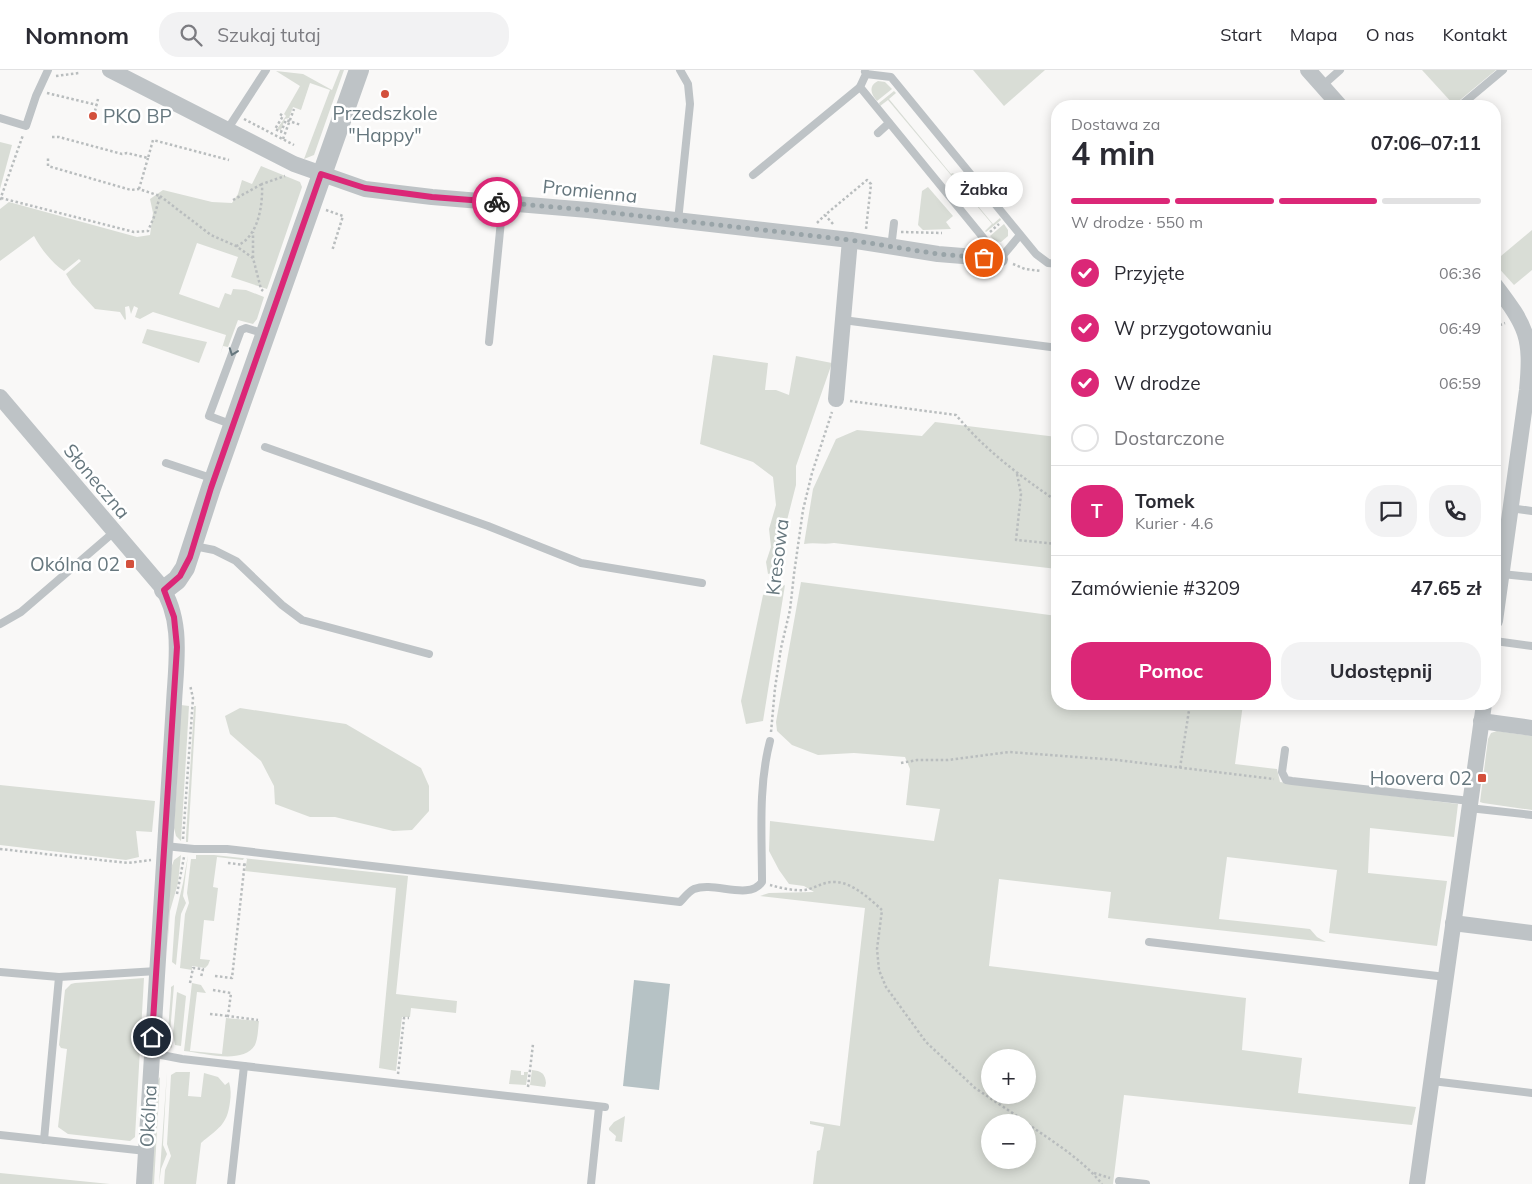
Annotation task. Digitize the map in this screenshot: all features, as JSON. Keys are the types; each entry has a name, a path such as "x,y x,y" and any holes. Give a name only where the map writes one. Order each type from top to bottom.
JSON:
{"street":[{"name":"Promienna","path":"110,70 294,164 365,188 432,197 588,210 678,221 854,234 892,239 938,254 1000,259"},
{"path":"164,590 183,572 194,546 214,479 359,70"},
{"path":"1308,70 1335,100"},
{"path":"836,399 843,320 854,234"},
{"path":"1501,293 1522,323 1530,353 1527,390 1501,581"},
{"name":"Słoneczna","path":"0,397 164,590"},
{"name":"Okólna","path":"144,1184 157,971 160,853 177,640 174,617 164,590"},
{"path":"1418,1184 1483,710"},
{"path":"1481,721 1532,728"},
{"path":"1454,923 1532,933"}],"lane":[{"path":"227,130 266,70"},
{"path":"678,221 690,104 688,84 680,70"},
{"path":"1322,86 1340,70"},
{"path":"1467,100 1503,70"},
{"path":"753,174 860,88 865,72 890,77 1020,235 1041,259 1051,263"},
{"path":"0,118 26,126 38,90 46,74"},
{"path":"860,88 1000,259 1020,235"},
{"path":"878,133 889,124"},
{"path":"489,342 501,221 500,202"},
{"path":"892,239 894,223"},
{"path":"843,320 1051,347"},
{"path":"265,447 488,526 581,563 702,583"},
{"path":"166,463 214,479"},
{"path":"1510,508 1532,511"},
{"path":"0,624 21,612 114,532"},
{"path":"194,546 214,550 236,561 282,605 302,620 429,654"},
{"path":"1502,574 1532,577"},
{"path":"1501,642 1532,646"},
{"path":"160,853 194,849 227,849 680,902 690,891 696,888 750,891 758,887 762,882 760,824 766,757 770,742"},
{"path":"1285,750 1282,772 1286,780 1470,804 1532,816"},
{"path":"1149,942 1446,977"},
{"path":"0,972 59,977 157,971"},
{"path":"44,1140 59,977"},
{"path":"151,1053 244,1066 602,1107 591,1184"},
{"path":"231,1184 244,1066"},
{"path":"1432,1081 1532,1093"},
{"path":"0,1135 146,1151"},
{"path":"1119,1181 1146,1184"}],"path":[{"path":"46,74 79,73"},
{"path":"38,90 96,105"},
{"path":"95,111 98,99"},
{"path":"283,140 294,109"},
{"path":"280,114 283,116 275,130 281,132 286,120 301,125"},
{"path":"241,120 242,118 294,145"},
{"path":"26,126 1,199 134,232 148,231 160,196"},
{"path":"52,137 59,137 122,154 127,153 148,158"},
{"path":"139,190 153,140 229,160"},
{"path":"48,158 48,166 131,190 139,190 160,196 211,235 236,246 253,258"},
{"path":"233,200 262,184 281,176 289,176"},
{"path":"835,227 825,215 867,180 871,184 866,229"},
{"path":"262,184 263,196 253,232 253,258 261,289 267,294"},
{"path":"320,208 345,216 332,252"},
{"path":"854,234 866,229 892,239 942,233"},
{"path":"236,246 244,243 253,232"},
{"path":"836,399 956,415 971,433 1016,474 1051,497"},
{"name":"Kresowa","path":"770,742 775,688 781,648 790,610 803,510 812,473 836,399"},
{"path":"1016,474 1021,494 1016,540 1051,543"},
{"path":"184,841 192,704"},
{"path":"1180,768 1189,710"},
{"path":"900,763 917,760 948,760 1009,752 1117,760 1286,780"},
{"path":"0,849 128,863 160,853"},
{"path":"215,976 232,978 245,860"},
{"path":"228,863 245,865"},
{"path":"762,882 782,889 805,890 827,882 837,882 847,885 866,896 882,910 877,949 879,970 886,987 926,1042 975,1088 1014,1114"},
{"path":"190,983 193,968 203,969 201,977"},
{"path":"213,990 230,993 228,1016"},
{"path":"210,1014 258,1020"},
{"path":"397,1083 404,1018 409,1018"},
{"path":"528,1087 533,1044"},
{"path":"1036,1129 1092,1172 1102,1184"},
{"path":"1092,1172 1119,1181"}],"shaded area":[{"path":"340,70 344,70 314,155 304,159 330,90 310,83 301,110 293,107 289,118 285,119 281,130 277,129 286,116 284,114 300,86 276,71 303,74 332,90"},
{"path":"973,70 1045,70 1004,106"},
{"path":"1422,70 1496,70 1460,100 1449,100"},
{"path":"878,81 885,82 892,89 877,101 871,90"},
{"path":"894,91 896,93 889,99 951,174 953,173 959,179 957,181 993,224 1000,218 1001,220 986,232 992,224 888,100 880,106 879,103"},
{"path":"0,142 12,145 0,189"},
{"path":"261,166 300,182 302,187 267,289 231,277 238,257 197,243 179,294 219,308 225,293 231,295 233,289 246,290 264,297 257,319 253,324 238,320 228,347 223,346 220,355 226,335 153,312 140,319 135,317 138,308 134,306 131,314 129,306 125,307 125,320 120,312 95,309 72,284 66,274 81,261 79,259 64,271 47,255 34,236 0,261 0,209 9,202 137,237 150,235 153,213 150,199 163,190 212,202 232,203 238,194 242,180 252,184"},
{"path":"928,187 953,216 946,222 951,229 923,230 918,225 922,191"},
{"path":"1004,224 1008,230 1008,236 1001,242 995,241 990,236"},
{"path":"1532,230 1532,270 1514,285 1501,271 1501,256"},
{"path":"147,329 207,342 199,363 142,343"},
{"path":"713,355 768,363 765,390 776,390 789,395 796,356 832,363 796,466 796,485 783,536 784,549 781,570 768,574 766,562 771,547 769,529 776,505 773,477 753,462 700,444"},
{"path":"935,422 1051,436 1051,568 834,543 804,544 813,489 836,439 857,430 922,436"},
{"path":"801,582 1051,615 1051,710 1242,710 1235,764 1277,769 1280,782 1458,804 1454,837 1370,828 1368,873 1447,881 1437,946 1329,933 1337,870 1227,857 1219,919 1310,929 1317,937 1326,942 1108,918 1111,892 999,879 989,966 1246,998 1242,1050 1302,1058 1298,1093 1416,1107 1412,1125 1124,1095 1113,1184 813,1184 817,1151 820,1150 824,1127 810,1124 810,1121 840,1126 865,908 760,896 769,893 814,892 804,886 789,884 779,870 769,851 770,821 934,841 940,809 906,805 910,769 905,757 854,753 818,755 792,745 777,731 776,722"},
{"path":"785,585 763,721 746,724 741,701 763,595"},
{"path":"181,705 189,706 181,841 176,836 174,828"},
{"path":"194,706 196,706 188,842 186,842 186,837"},
{"path":"240,708 346,724 421,768 429,786 429,811 412,830 393,831 335,817 310,817 275,804 274,786 261,761 230,734 225,716"},
{"path":"1497,731 1532,736 1532,810 1480,802 1488,739 1491,733"},
{"path":"0,785 155,801 152,832 136,831 139,857 126,860 0,845"},
{"path":"181,855 178,883 170,911 167,952 171,868 174,860"},
{"path":"188,855 183,896 186,903 181,914 176,965 172,962 175,917"},
{"path":"196,855 244,858 243,860 217,857 213,887 218,888 214,921 204,920 200,959 210,960 205,968 192,966 192,970 180,968 185,914 189,903 187,893 191,859 196,859"},
{"path":"245,858 408,876 396,994 457,1001 456,1013 411,1008 410,1017 402,1017 396,1071 379,1068 396,888 245,871 247,859"},
{"path":"144,978 135,1137 130,1141 68,1134 58,1127 67,1049 61,1048 59,1045 65,990 75,983"},
{"path":"634,980 670,984 659,1090 623,1086"},
{"path":"192,983 201,985 206,993 197,992 190,1051 222,1054 226,1018 259,1021 255,1045 249,1051 242,1055 222,1056 184,1051"},
{"path":"174,985 170,1033 172,1048 167,1044 171,987"},
{"path":"177,992 186,996 181,1046 175,1045 173,1034"},
{"path":"511,1070 521,1071 521,1075 524,1075 524,1072 528,1072 526,1085 509,1084"},
{"path":"532,1070 544,1075 545,1087 530,1085"},
{"path":"167,1072 163,1145 167,1154 161,1169 159,1184"},
{"path":"176,1072 190,1072 188,1096 201,1097 204,1073 218,1077 225,1085 229,1082 230,1087 229,1110 224,1122 201,1143 196,1184 164,1184 165,1170 171,1156 167,1144 171,1075"},
{"path":"160,1077 154,1184 151,1184 158,1080"},
{"path":"625,1116 622,1142 615,1141 616,1136 609,1128 614,1122"},
{"path":"0,1173 110,1184 0,1184"}],"way so far":[{"path":"497,202 588,210 850,240 891,248 984,258"}],"place":[{"name":"Przedszkole \"Happy\"","path":"385,94"},
{"name":"PKO BP","path":"93,116"},
{"name":"Żabka","path":"984,258"},
{"name":"Okólna 02","path":"130,564"},
{"name":"Hoovera 02","path":"1482,778"}],"route":[{"path":"152,1037 177,647 174,617 164,590 180,576 190,557 211,488 321,174 365,188 432,197 497,202"}]}
